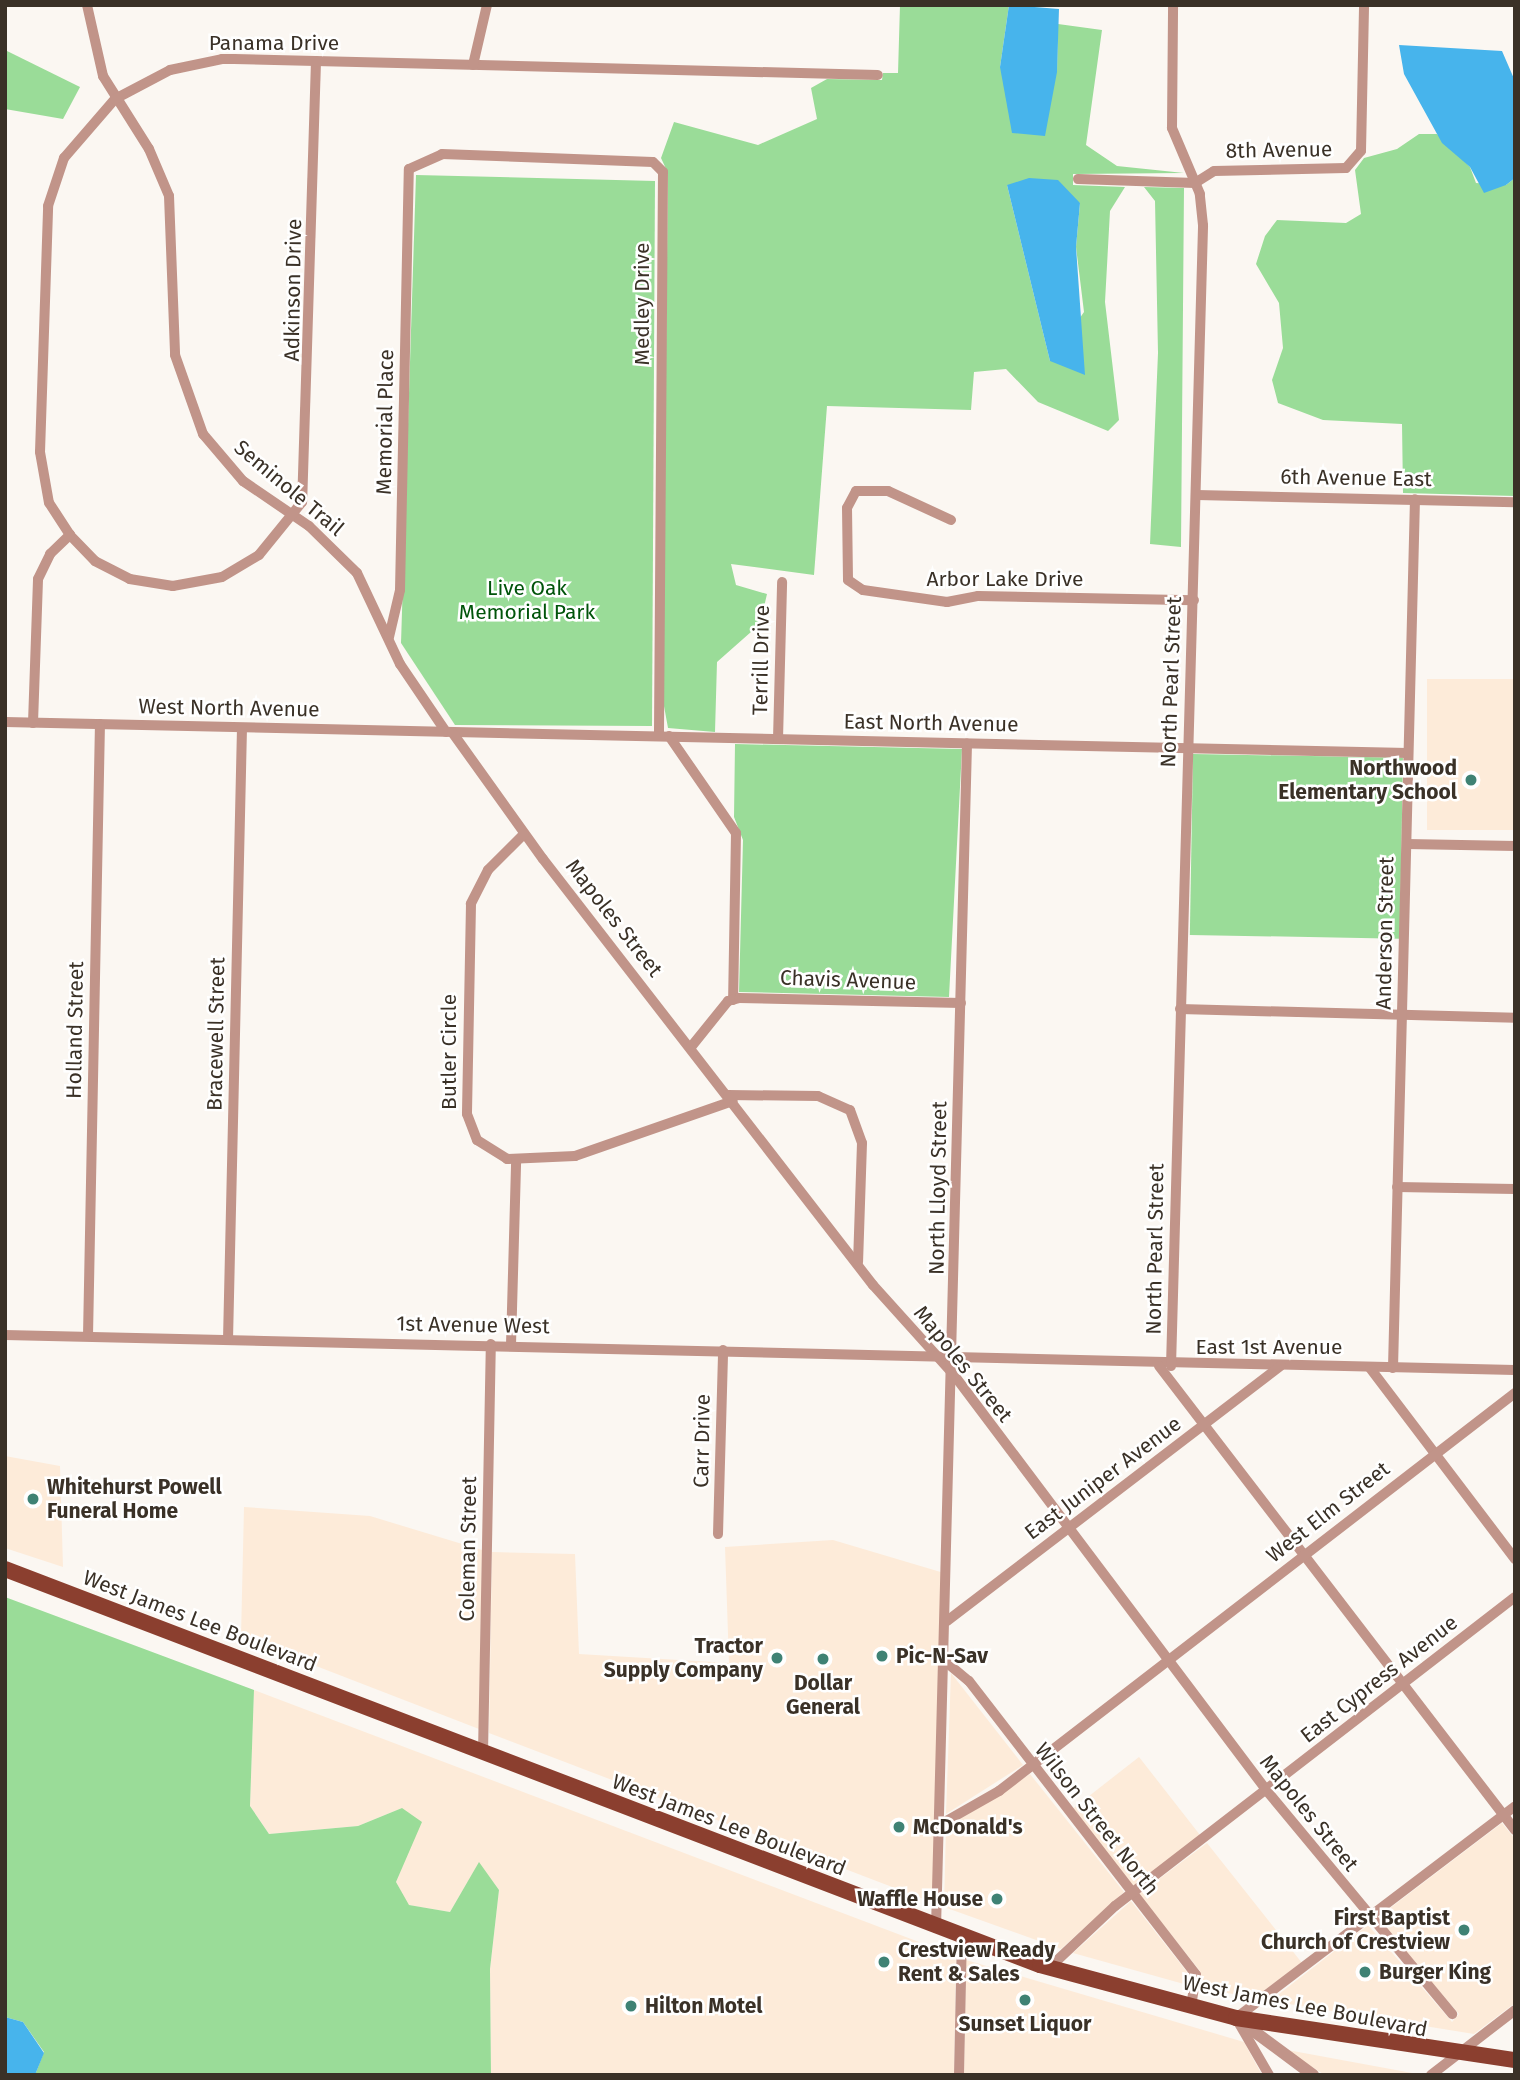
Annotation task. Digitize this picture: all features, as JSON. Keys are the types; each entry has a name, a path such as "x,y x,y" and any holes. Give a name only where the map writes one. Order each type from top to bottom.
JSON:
{"main road":[{"name":"West James Lee Boulevard","path":"5,1569 936,1928 1049,1968 1236,2018 1457,2054 1515,2060"}],"street":[{"name":"Seminole Trail","path":"87,5 96,58 115,99 153,156 169,196 174,341 188,404 229,468 295,518 357,573 389,637 449,732"},
{"path":"473,65 487,5"},
{"name":"North Pearl Street","path":"1171,1366 1203,225 1195,183 1171,120 1173,5"},
{"name":"8th Avenue","path":"1078,179 1195,183 1214,171 1338,169 1356,162 1362,151 1364,5"},
{"name":"Panama Drive","path":"295,518 243,566 186,585 119,574 70,536 49,503 41,466 47,214 64,158 115,99 198,62 316,61 877,75"},
{"name":"Adkinson Drive","path":"295,518 308,451 316,61"},
{"name":"Medley Drive","path":"408,207 410,169 442,154 572,156 662,168 664,736"},
{"name":"Memorial Place","path":"389,637 400,590 408,207"},
{"name":"Arbor Lake Drive","path":"951,520 888,491 856,491 847,508 848,580 863,590 947,602 978,596 1194,600"},
{"name":"6th Avenue East","path":"1197,495 1515,502"},
{"name":"Anderson Street","path":"1392,1368 1415,499"},
{"path":"33,723 38,579 50,554 70,536"},
{"name":"Terrill Drive","path":"778,739 782,582"},
{"name":"West North Avenue","path":"5,722 449,732"},
{"name":"Holland Street","path":"88,1336 100,724"},
{"name":"Bracewell Street","path":"228,1340 242,727"},
{"name":"East North Avenue","path":"449,732 1408,753"},
{"name":"Mapoles Street","path":"449,732 524,834 859,1267 954,1376 1066,1530 1267,1791 1369,1918 1452,2014"},
{"path":"664,736 737,832 733,1000 691,1047"},
{"name":"North Lloyd Street","path":"936,1928 954,1376 967,743"},
{"name":"Butler Circle","path":"516,1161 488,1151 469,1128 468,972 477,888 524,834"},
{"path":"1406,844 1515,846"},
{"name":"Chavis Avenue","path":"733,1000 961,1003"},
{"path":"1180,1009 1515,1018"},
{"path":"511,1345 516,1161 614,1147 730,1098 818,1096 850,1110 862,1143 859,1267"},
{"path":"1397,1187 1515,1189"},
{"name":"1st Avenue West","path":"5,1335 723,1350 939,1359"},
{"name":"Coleman Street","path":"483,1753 491,1345"},
{"name":"Carr Drive","path":"718,1534 723,1350"},
{"name":"East 1st Avenue","path":"939,1359 1158,1366 1515,1370"},
{"name":"North Pearl Street","path":"1158,1366 1202,1427 1515,1830"},
{"name":"East Juniper Avenue","path":"947,1621 1281,1366"},
{"path":"1370,1368 1515,1559"},
{"name":"West Elm Street","path":"941,1824 1030,1766 1515,1393"},
{"name":"East Cypress Avenue","path":"1049,1968 1131,1894 1515,1597"},
{"name":"Wilson Street North","path":"946,1662 969,1681 1030,1766 1196,1975 1191,2007"},
{"path":"1236,2018 1515,1806"},
{"path":"959,2075 962,1937"},
{"path":"1431,2075 1515,2010"},
{"path":"1236,2018 1269,2075"},
{"path":"1236,2018 1313,2075"}],"shaded area":[{"name":"Northwood Elementary School","path":"1427,679 1515,679 1515,830 1427,830"},
{"path":"5,1456 60,1466 63,1567 5,1548"},
{"path":"244,1507 370,1516 482,1550 479,1729 241,1637"},
{"path":"833,1540 944,1573 934,1903 489,1733 492,1552 575,1554 579,1654 729,1663 725,1547"},
{"path":"951,1673 1023,1765 946,1814"},
{"path":"254,1690 956,1956 954,2075 491,2075 490,1969 499,1890 479,1863 450,1912 408,1905 396,1882 406,1857 402,1808 358,1826 269,1834 250,1806"},
{"path":"1139,1757 1200,1835 1134,1887 1073,1809"},
{"path":"1030,1774 1124,1892 1061,1949 944,1907 946,1827"},
{"path":"1502,1823 1515,1839 1515,2003 1474,2034 1270,2001 1368,1925 1452,2022 1459,2014 1377,1918"},
{"path":"1207,1843 1302,1963 1254,1998 1201,1988 1200,1971 1139,1894"},
{"path":"1131,1901 1191,1977 1191,1986 1073,1953"},
{"path":"966,1960 1244,2042 1262,2075 964,2075"},
{"path":"1282,2049 1423,2075 1325,2075"}],"green space":[{"path":"900,5 1009,5 1000,67 1057,72 1058,24 1102,30 1086,145 1117,166 1184,173 1073,174 1073,185 1125,187 1110,211 1105,302 1119,420 1108,431 1038,402 1006,369 974,372 971,410 827,406 814,575 731,564 736,585 767,594 760,624 717,662 715,732 668,728 662,695 668,173 661,158 674,122 758,145 817,119 811,88 827,79 882,80 883,73 898,73","holes":["1007,185 1080,203 1076,247 1084,312 1050,361"]},
{"path":"5,50 80,87 63,119 5,109"},
{"path":"1419,134 1437,134 1470,167 1476,183 1506,185 1515,178 1515,496 1403,493 1402,424 1323,420 1278,403 1272,380 1283,348 1279,303 1256,264 1265,236 1277,220 1346,223 1361,214 1355,170 1364,158 1397,149"},
{"name":"Live Oak Memorial Park","path":"416,175 655,181 652,726 455,725 401,643"},
{"path":"1144,187 1184,188 1181,547 1150,544 1158,353 1155,201"},
{"path":"735,744 962,749 949,997 739,992 743,840 734,817"},
{"path":"1193,754 1403,758 1400,939 1190,935"},
{"path":"5,1597 254,1690 250,1806 269,1834 358,1826 402,1808 422,1822 396,1882 409,1905 450,1912 479,1862 499,1890 490,1969 491,2075 35,2075 44,2052 23,2022 5,2017"}],"water":[{"path":"1009,5 1059,9 1057,72 1045,136 1012,133 1000,67"},
{"path":"1399,45 1502,51 1515,81 1515,178 1506,185 1484,193 1470,167 1442,143 1404,74"},
{"path":"1029,178 1058,180 1080,203 1076,247 1085,375 1050,361 1007,185"},
{"path":"5,2017 23,2022 44,2053 35,2075 5,2075"}],"place":[{"name":"Northwood Elementary School","path":"1471,780"},
{"name":"Whitehurst Powell Funeral Home","path":"33,1499"},
{"name":"Pic-N-Sav","path":"882,1656"},
{"name":"Tractor Supply Company","path":"777,1658"},
{"name":"Dollar General","path":"823,1659"},
{"name":"McDonald's","path":"899,1827"},
{"name":"Waffle House","path":"997,1899"},
{"name":"First Baptist Church of Crestview","path":"1464,1930"},
{"name":"Crestview Ready Rent & Sales","path":"884,1962"},
{"name":"Burger King","path":"1365,1972"},
{"name":"Sunset Liquor","path":"1025,2000"},
{"name":"Hilton Motel","path":"631,2006"}]}
